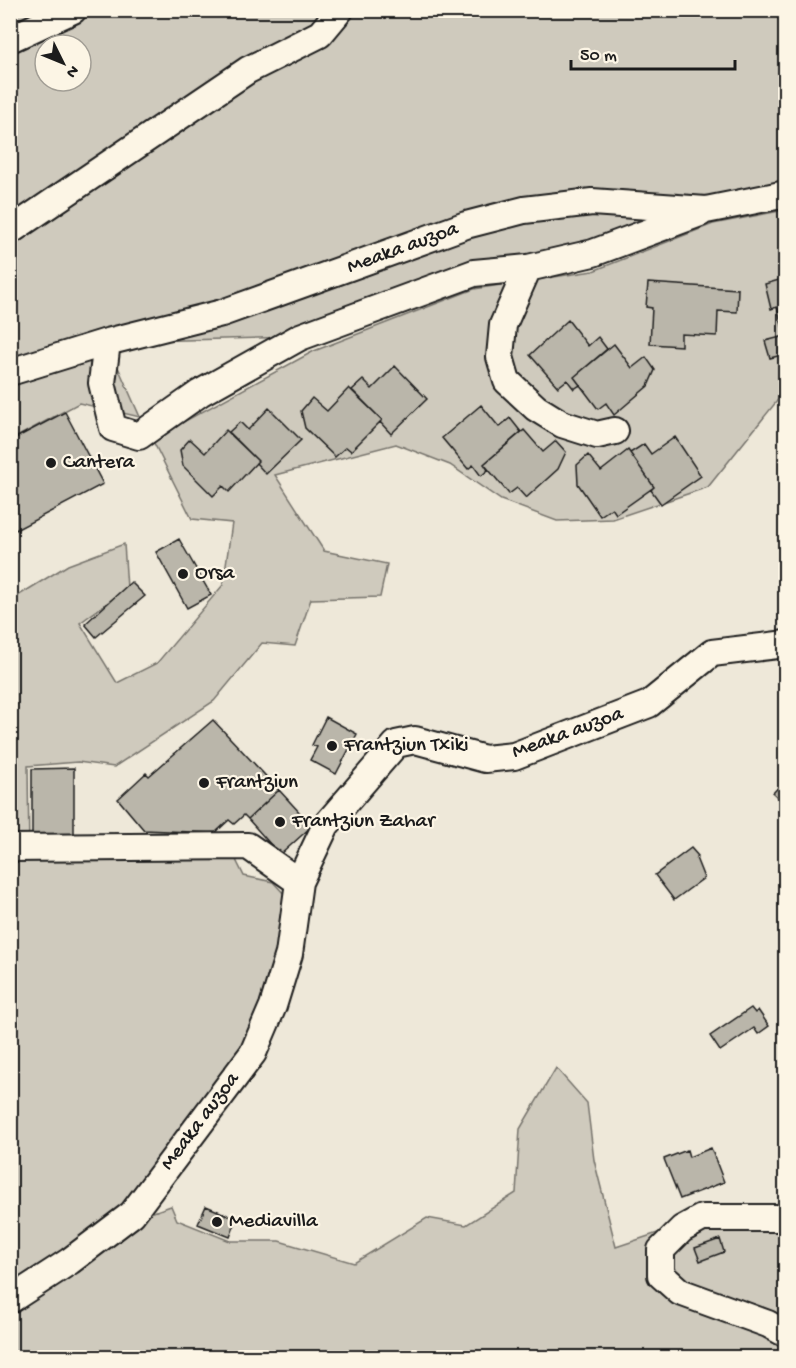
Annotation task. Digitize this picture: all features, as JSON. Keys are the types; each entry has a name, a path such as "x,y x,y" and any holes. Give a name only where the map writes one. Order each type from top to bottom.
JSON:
{"street":[{"path":"10,39 73,10"},
{"path":"10,231 248,70 320,34 340,10"},
{"name":"Meaka auzoa","path":"106,342 102,383 113,428 139,436 200,393 300,337 474,273 528,268 593,254 706,210 786,194"},
{"name":"Meaka auzoa","path":"10,372 106,342 222,313 466,225 524,210 592,201 706,210"},
{"path":"528,268 503,325 500,357 507,381 536,408 562,424 597,435 615,431"},
{"name":"Meaka auzoa","path":"10,1300 70,1261 132,1214 253,1053 273,1006 289,954 299,882 327,825 396,744 416,740 485,759 514,756 649,704 712,653 786,644"},
{"path":"10,848 248,846 299,882"},
{"path":"786,1218 702,1218 682,1229 661,1250 661,1275 680,1292 768,1324 786,1334"}],"shaded area":[{"path":"10,11 785,11 785,194 300,337 107,342 140,417 79,403 11,440"},
{"path":"785,210 785,391 708,487 613,519 557,521 501,500 450,465 396,444 275,475 324,551 387,564 380,597 311,599 295,646 262,643 214,701 114,767 78,762 28,766 29,856 187,854 236,860 244,876 273,882 286,896 283,953 245,1052 132,1209 11,1295 11,600 68,565 124,544 127,588 80,623 117,683 157,663 223,585 232,523 192,519 152,439 314,351 474,289 593,271 713,224"},
{"path":"556,1068 587,1103 594,1160 616,1247 702,1218 785,1215 785,1357 11,1357 10,1309 136,1218 171,1206 177,1220 230,1241 279,1241 354,1263 427,1218 466,1225 516,1193 520,1129"}],"building":[{"path":"786,278 786,354 770,358 765,341 785,336 777,307 771,309 765,284"},
{"path":"648,283 738,289 737,312 718,311 717,336 681,334 681,346 650,344 652,308 646,307"},
{"path":"568,320 588,346 598,337 607,349 574,377 580,385 574,389 567,380 558,387 530,355"},
{"path":"614,344 632,368 646,357 655,370 648,386 614,415 606,403 598,409 574,377"},
{"path":"395,366 427,399 391,434 380,422 382,420 352,390 363,380 372,389"},
{"path":"349,388 382,420 351,451 346,447 335,457 305,428 301,411 312,398 327,411"},
{"path":"481,405 499,427 510,418 521,432 484,464 488,470 481,476 473,465 468,469 442,438"},
{"path":"269,408 301,440 266,474 256,463 258,461 229,432 240,422 248,430"},
{"name":"Cantera","path":"65,412 103,484 10,533 10,441"},
{"path":"226,430 258,461 229,492 223,486 213,496 183,466 180,450 190,439 205,453"},
{"path":"524,430 543,452 556,441 566,452 558,469 526,498 517,488 509,494 484,464"},
{"path":"675,437 701,476 661,504 651,490 654,487 630,453 644,444 651,454"},
{"path":"628,450 654,487 616,514 612,508 600,516 578,484 577,465 588,455 601,471"},
{"name":"Orsa","path":"179,539 211,595 187,608 156,552"},
{"path":"131,582 145,596 96,637 85,624"},
{"name":"Frantziun Txiki","path":"326,717 357,734 336,774 310,760 317,747 312,745"},
{"name":"Frantziun","path":"213,720 279,790 248,819 244,815 234,824 229,820 215,833 144,830 118,799 146,773 149,776"},
{"path":"74,768 74,835 32,835 32,769"},
{"path":"786,779 786,805 773,793"},
{"name":"Frantziun Zahar","path":"279,790 312,826 280,855 248,819"},
{"path":"691,848 698,856 696,858 704,878 674,900 655,875"},
{"path":"751,1008 755,1013 758,1010 769,1026 758,1034 754,1028 720,1051 710,1036"},
{"path":"711,1148 724,1182 680,1199 664,1159 687,1150 689,1157"},
{"name":"Mediavilla","path":"206,1206 237,1219 230,1237 198,1224"},
{"path":"720,1239 724,1252 700,1261 695,1248"}],"place":[{"name":"Cantera","path":"51,463"},
{"name":"Orsa","path":"183,574"},
{"name":"Frantziun Txiki","path":"332,746"},
{"name":"Frantziun","path":"204,783"},
{"name":"Frantziun Zahar","path":"280,822"},
{"name":"Mediavilla","path":"217,1222"}]}
